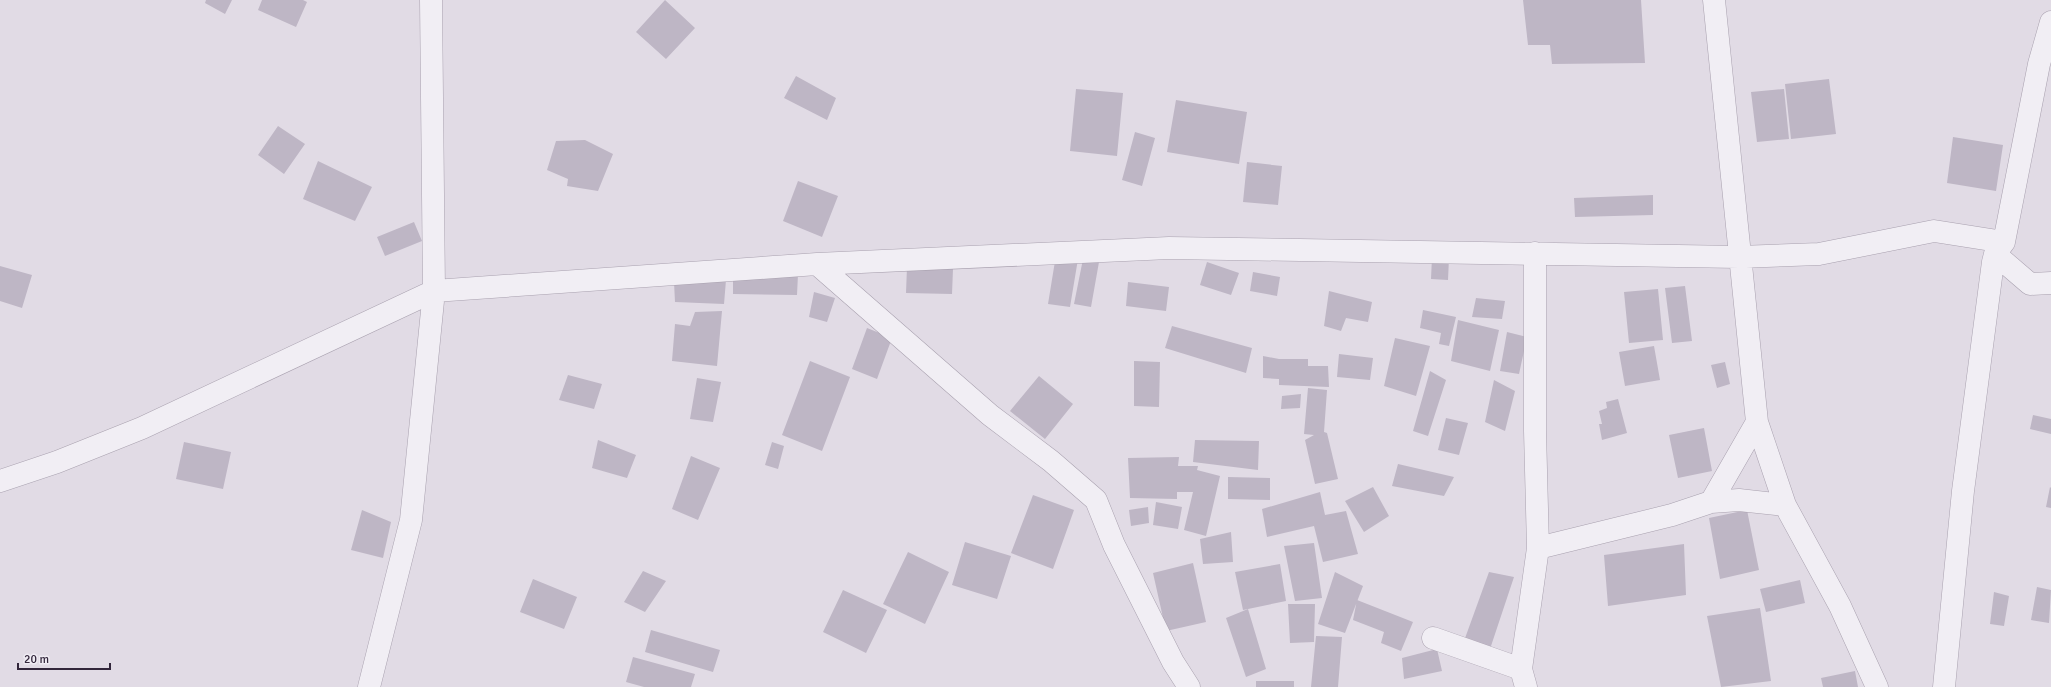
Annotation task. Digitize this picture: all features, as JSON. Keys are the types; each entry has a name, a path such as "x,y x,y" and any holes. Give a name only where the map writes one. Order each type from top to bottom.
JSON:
{"street":[{"path":"370,687 412,520 434,291 431,0"},
{"path":"1714,0 1757,422 1785,505 1840,606 1878,687"},
{"path":"1944,687 1963,491 1999,248 2039,64 2051,22"},
{"path":"0,481 58,462 142,428 434,291 816,264 1169,248 1739,256 1819,254 1934,231 1999,248 2044,285"},
{"path":"1433,638 1523,678 1538,548 1535,423 1534,253"},
{"path":"816,264 990,415 1051,462 1096,500 1128,572 1173,662 1189,687"},
{"path":"1711,502 1757,422"},
{"path":"1538,548 1672,515 1711,502 1740,500 1785,505"}],"building":[{"path":"206,0 232,0 225,14 205,3"},
{"path":"262,0 303,0 307,2 296,27 258,10"},
{"path":"665,0 695,28 666,59 636,32"},
{"path":"1523,0 1641,0 1645,63 1552,64 1550,45 1528,45"},
{"path":"796,76 836,98 827,120 784,98"},
{"path":"1829,79 1836,134 1791,139 1785,84"},
{"path":"1076,89 1123,93 1117,156 1070,151"},
{"path":"1784,89 1789,139 1757,142 1751,92"},
{"path":"1176,100 1247,112 1239,164 1167,152"},
{"path":"278,126 305,144 284,174 258,155"},
{"path":"1135,132 1155,138 1142,186 1122,180"},
{"path":"1953,137 2003,145 1996,191 1947,183"},
{"path":"585,140 613,154 598,191 567,186 568,179 547,170 556,141"},
{"path":"318,161 372,187 355,221 303,199"},
{"path":"1247,162 1282,166 1278,205 1243,202"},
{"path":"798,181 838,196 822,237 783,221"},
{"path":"1653,195 1653,215 1575,217 1574,198"},
{"path":"414,222 422,241 385,256 377,237"},
{"path":"1056,255 1078,259 1070,307 1048,304"},
{"path":"1432,257 1449,258 1448,280 1431,279"},
{"path":"1083,259 1099,262 1091,307 1074,304"},
{"path":"1207,262 1239,273 1231,295 1200,285"},
{"path":"0,266 32,275 22,308 0,301"},
{"path":"907,267 953,269 952,294 906,293"},
{"path":"1253,272 1280,277 1277,296 1250,291"},
{"path":"798,274 797,295 733,294 733,275"},
{"path":"726,280 724,304 675,302 674,282"},
{"path":"1128,282 1169,287 1166,311 1126,306"},
{"path":"1685,286 1692,341 1672,343 1665,288"},
{"path":"1658,289 1663,340 1629,343 1624,292"},
{"path":"1329,291 1372,302 1368,322 1346,318 1341,331 1324,326"},
{"path":"814,292 835,298 827,322 809,317"},
{"path":"1476,298 1505,301 1502,319 1472,317"},
{"path":"1423,310 1456,317 1449,346 1439,344 1441,333 1420,328"},
{"path":"722,311 717,366 672,361 675,324 690,326 695,312"},
{"path":"1458,320 1499,330 1490,371 1451,361"},
{"path":"1172,326 1252,348 1246,373 1165,348"},
{"path":"867,328 892,338 877,379 852,369"},
{"path":"1507,332 1527,337 1519,374 1500,371"},
{"path":"1395,338 1430,346 1416,396 1384,386"},
{"path":"1654,346 1660,380 1625,386 1619,352"},
{"path":"1339,354 1373,358 1370,380 1337,377"},
{"path":"1263,356 1279,359 1308,359 1308,366 1328,366 1329,387 1279,385 1279,379 1263,378"},
{"path":"810,361 850,377 822,451 782,435"},
{"path":"1134,361 1160,362 1159,407 1134,406"},
{"path":"1725,362 1730,384 1717,388 1711,365"},
{"path":"1430,371 1446,380 1428,436 1413,431"},
{"path":"568,375 602,384 594,409 559,400"},
{"path":"1039,376 1073,404 1045,439 1010,411"},
{"path":"697,378 721,382 713,422 690,419"},
{"path":"1494,380 1515,391 1505,431 1485,422"},
{"path":"1308,388 1327,390 1324,432 1327,433 1338,479 1315,484 1305,440 1314,435 1304,434"},
{"path":"1301,394 1300,408 1281,409 1282,396"},
{"path":"1618,399 1627,433 1602,440 1599,424 1602,424 1599,411 1607,408 1606,402"},
{"path":"2033,415 2051,419 2051,434 2030,429"},
{"path":"1446,418 1468,423 1459,455 1438,450"},
{"path":"1704,428 1712,471 1678,478 1669,435"},
{"path":"598,440 636,455 627,478 592,468"},
{"path":"1195,440 1259,441 1258,470 1193,462"},
{"path":"184,442 231,452 223,489 176,479"},
{"path":"772,442 784,446 778,469 765,465"},
{"path":"691,456 720,468 698,520 672,509"},
{"path":"1179,457 1178,466 1198,466 1197,470 1220,476 1206,536 1184,530 1193,492 1177,492 1177,499 1130,498 1128,458"},
{"path":"1398,464 1454,477 1444,496 1392,486"},
{"path":"1228,477 1270,478 1270,500 1228,499"},
{"path":"1373,487 1389,516 1364,532 1345,501"},
{"path":"2050,487 2051,488 2051,508 2046,507"},
{"path":"1320,492 1325,515 1346,511 1358,554 1323,562 1314,526 1267,537 1262,509"},
{"path":"1033,495 1074,510 1053,569 1011,553"},
{"path":"1156,502 1182,507 1178,529 1153,525"},
{"path":"1148,507 1149,523 1131,526 1129,510"},
{"path":"362,510 391,522 383,558 351,550"},
{"path":"1747,510 1759,570 1720,579 1709,518"},
{"path":"1231,532 1233,562 1203,564 1200,539"},
{"path":"965,542 1011,556 997,599 952,585"},
{"path":"1314,543 1322,598 1295,601 1284,546"},
{"path":"1684,544 1686,595 1608,606 1604,555"},
{"path":"908,552 949,572 925,624 883,604"},
{"path":"1193,563 1206,622 1166,631 1153,573"},
{"path":"1280,564 1286,601 1243,610 1235,572"},
{"path":"643,571 666,581 645,612 624,602"},
{"path":"1335,572 1363,586 1345,633 1318,624"},
{"path":"1489,572 1514,577 1490,649 1464,641"},
{"path":"533,579 577,597 564,629 520,612"},
{"path":"1800,580 1805,603 1766,612 1760,589"},
{"path":"2037,587 2051,590 2049,623 2031,620"},
{"path":"843,590 887,610 866,653 823,632"},
{"path":"1994,592 2009,596 2004,626 1990,624"},
{"path":"1357,600 1413,622 1401,651 1381,643 1384,632 1353,620"},
{"path":"1288,604 1315,604 1314,642 1290,643"},
{"path":"1760,608 1771,681 1721,687 1707,616"},
{"path":"1248,609 1266,669 1246,677 1226,618"},
{"path":"651,630 720,650 713,672 645,652"},
{"path":"1316,636 1342,637 1338,687 1311,687"},
{"path":"1437,649 1442,671 1404,679 1402,658"},
{"path":"633,657 695,674 691,687 644,687 626,682"},
{"path":"1855,671 1858,687 1823,687 1821,678"},
{"path":"1256,681 1294,681 1294,687 1256,687"}]}
